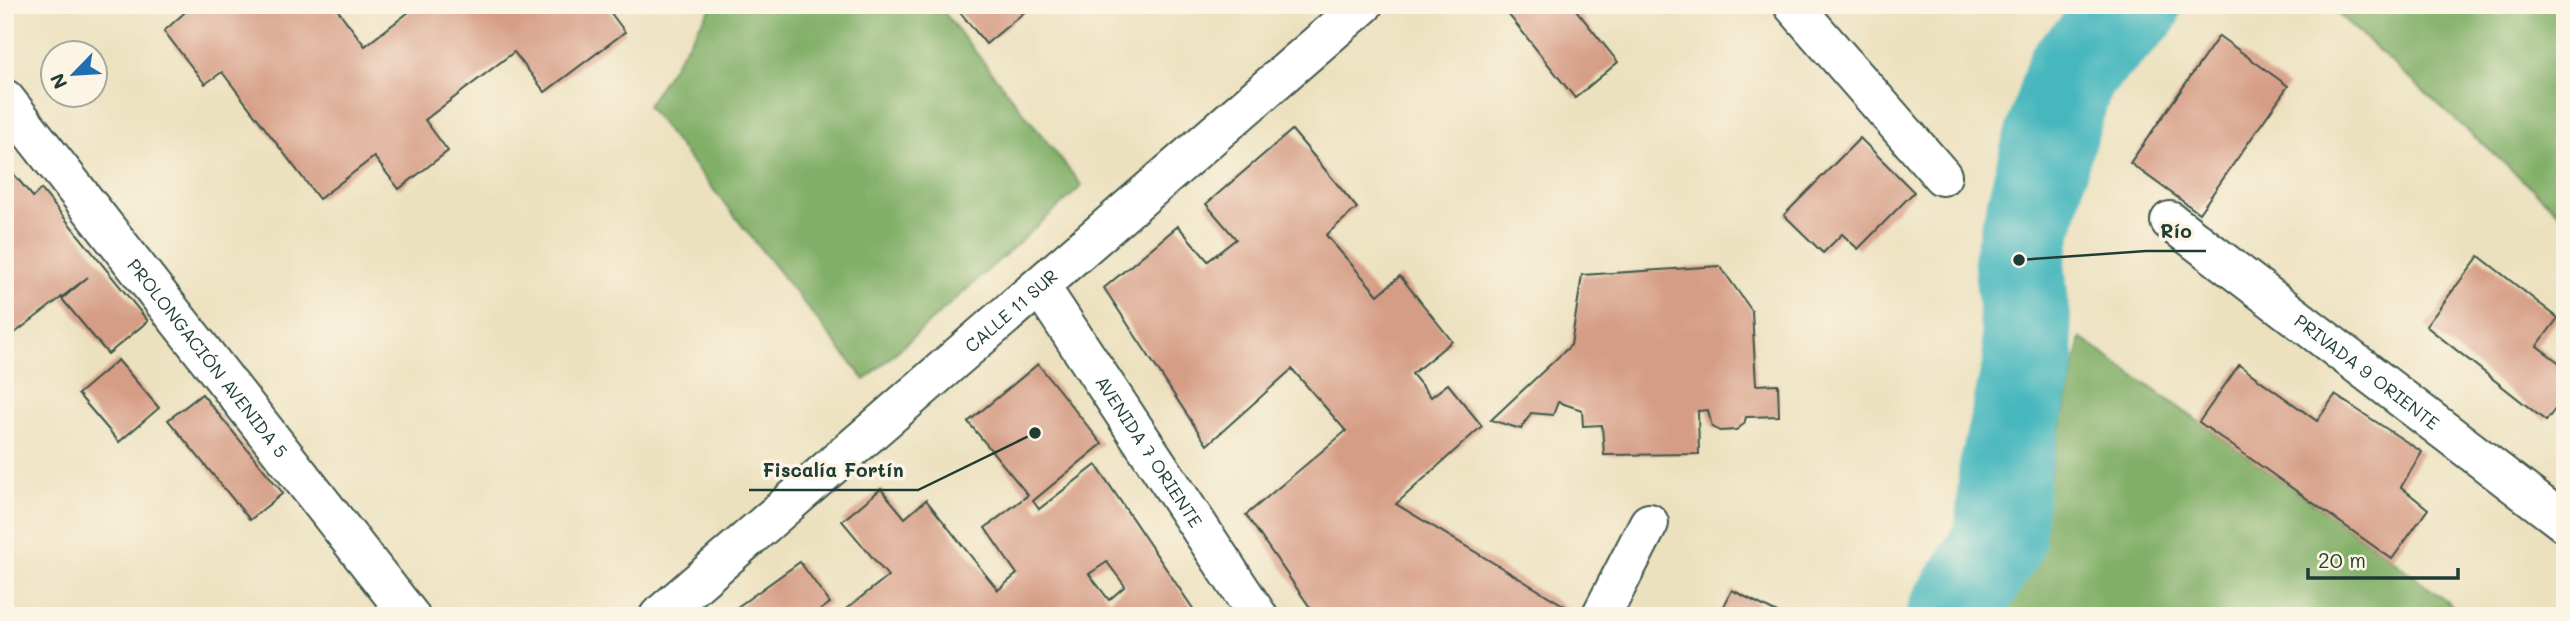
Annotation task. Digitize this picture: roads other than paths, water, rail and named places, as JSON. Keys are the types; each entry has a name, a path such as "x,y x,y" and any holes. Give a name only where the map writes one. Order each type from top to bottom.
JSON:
{"street":[{"name":"CALLE 11 SUR","path":"659,616 1041,288 1363,5"},
{"path":"1793,5 1942,176"},
{"name":"PROLONGACIÓN AVENIDA 5","path":"5,99 410,616"},
{"name":"PRIVADA 9 ORIENTE","path":"2170,221 2565,523"},
{"name":"AVENIDA 7 ORIENTE","path":"1041,288 1258,616"},
{"path":"1601,616 1649,523"}],"waterway":[{"path":"1952,616 2000,538 2004,471 2029,361 2019,260 2046,151 2071,71 2136,5"}],"place":[{"name":"Río","path":"2019,260"},
{"name":"Fiscalía Fortín","path":"1035,433"}]}
